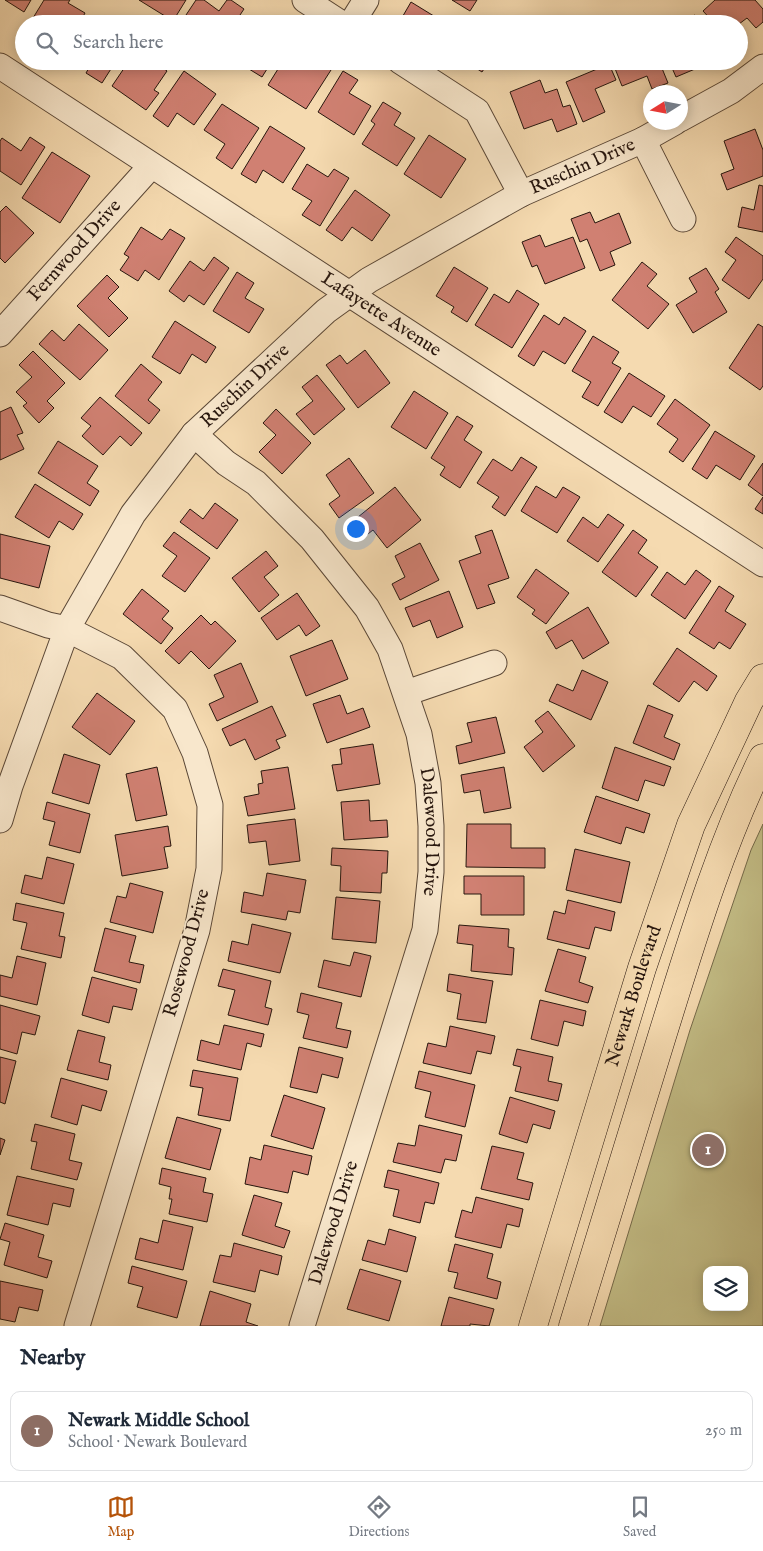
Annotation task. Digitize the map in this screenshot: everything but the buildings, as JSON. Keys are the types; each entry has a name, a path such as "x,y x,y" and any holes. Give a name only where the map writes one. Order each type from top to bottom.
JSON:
{"main road":[{"name":"Newark Boulevard","path":"533,1326 642,968 690,826 749,701 763,678"},
{"name":"Newark Boulevard","path":"573,1326 689,948 718,864 763,758"}],"street":[{"path":"305,0 328,15"},
{"path":"357,15 366,0"},
{"name":"Lafayette Avenue","path":"0,66 763,564"},
{"path":"688,115 731,91 763,67"},
{"path":"414,70 477,111 521,194"},
{"name":"Ruschin Drive","path":"0,820 10,786 67,629 133,514 194,434 326,311 369,280 521,194 643,140 661,130"},
{"path":"643,140 684,219"},
{"name":"Fernwood Drive","path":"0,334 151,166"},
{"name":"Dalewood Drive","path":"194,434 226,463 256,483 312,539 367,608 390,649 406,693 419,734 428,783 431,826 430,872 425,930 302,1326"},
{"name":"Rosewood Drive","path":"0,608 48,625 67,629 122,657 176,709 195,753 210,805 209,869 197,930 76,1326"},
{"path":"406,693 494,663"}],"shaded area":[{"path":"763,824 763,1326 600,1326 690,1030 751,850"}],"place":[{"name":"Newark Middle School","path":"708,1150"}]}
